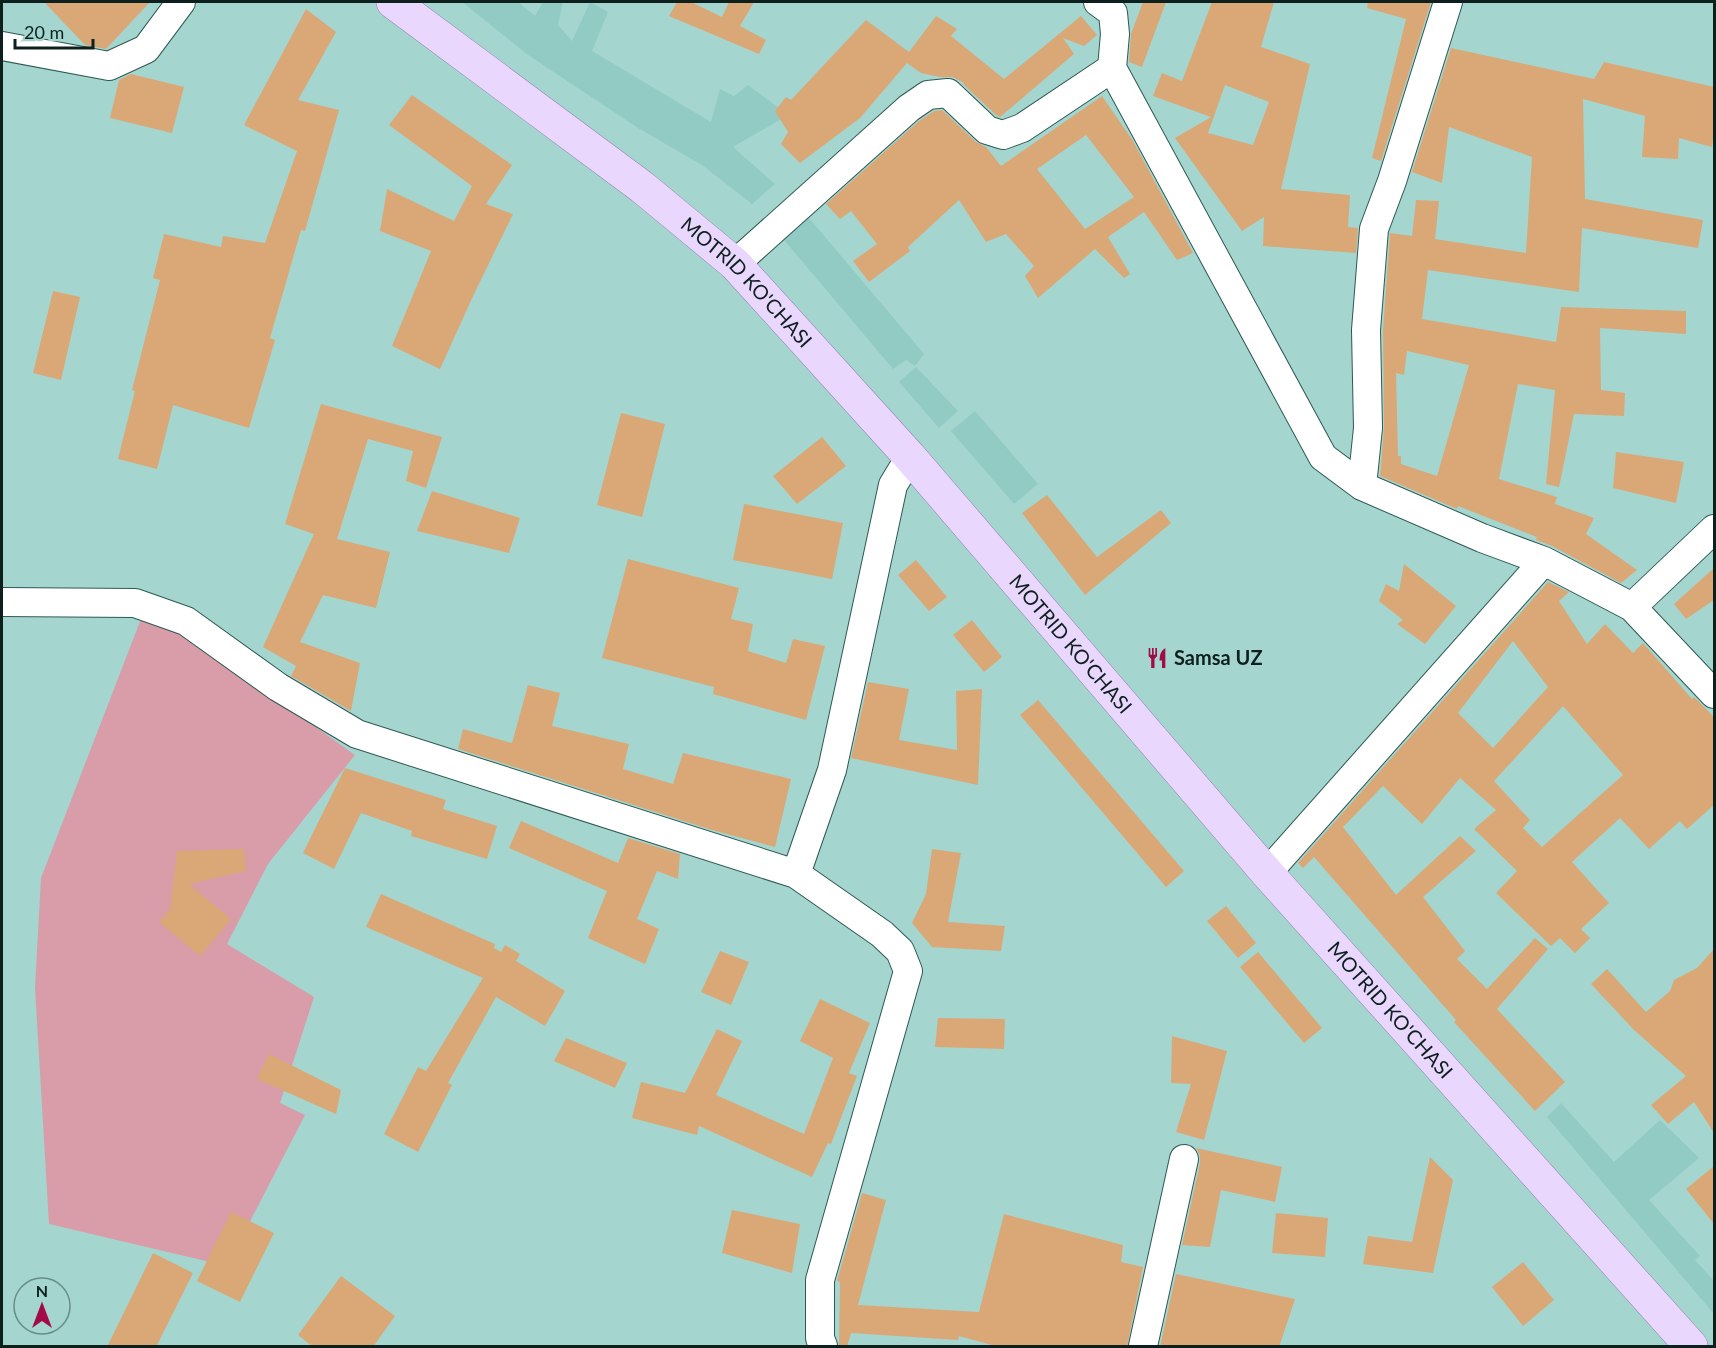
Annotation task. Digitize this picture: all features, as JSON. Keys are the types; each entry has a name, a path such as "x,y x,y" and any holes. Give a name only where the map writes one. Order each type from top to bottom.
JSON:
{"main road":[{"name":"MOTRID KO'CHASI","path":"393,2 642,187 735,264 910,457 1267,873 1691,1347"}],"street":[{"path":"2,46 109,66 146,49 182,2"},
{"path":"1098,2 1113,13 1115,34 1112,68 1323,457 1362,486 1482,538 1544,561 1632,607 1714,694"},
{"path":"1362,486 1368,428 1366,330 1374,229 1392,182 1448,2"},
{"path":"735,264 909,108 928,95 948,93 987,130 1003,135 1022,128 1112,68"},
{"path":"796,874 832,770 893,485 910,457"},
{"path":"1632,607 1714,529"},
{"path":"1267,873 1544,561"},
{"path":"2,602 135,603 186,621 278,687 357,734 796,874 882,934 900,951 908,971 820,1280 820,1338 823,1347"},
{"path":"1143,1347 1185,1159"}],"shaded area":[{"path":"462,2 518,2 535,16 543,2 563,2 558,25 572,41 590,2 608,12 592,51 711,122 720,89 734,96 748,85 788,115 733,147 775,184 752,204 702,165 638,128 528,55"},
{"path":"804,212 924,354 915,366 906,360 893,369 779,234"},
{"path":"916,367 958,411 939,428 899,382"},
{"path":"975,411 1038,484 1014,504 951,431"},
{"path":"146,606 355,755 268,864 227,944 314,997 280,1103 305,1115 227,1266 49,1224 35,988 41,878"},
{"path":"1561,1103 1614,1162 1660,1120 1699,1158 1649,1200 1700,1256 1695,1260 1714,1281 1714,1314 1547,1117"}],"building":[{"path":"44,2 150,2 106,49 85,45"},
{"path":"677,2 691,2 722,17 729,2 754,2 740,26 766,40 759,54 669,16"},
{"path":"1143,2 1166,2 1142,67 1129,62 1131,34"},
{"path":"1212,2 1274,2 1261,47 1310,64 1281,189 1350,195 1348,227 1358,228 1356,253 1263,246 1264,217 1242,231 1175,138 1211,117 1153,96 1162,73 1182,81","holes":["1225,85 1269,102 1253,145 1208,133"]},
{"path":"1368,2 1431,2 1381,161 1372,158 1406,19 1367,8"},
{"path":"306,9 336,32 298,100 339,110 305,231 301,230 270,338 275,340 249,428 173,405 157,469 118,459 135,391 132,390 160,280 153,278 164,234 221,247 223,236 265,243 297,151 244,125"},
{"path":"936,16 957,29 951,36 1004,79 1081,16 1097,35 1084,46 1063,38 1074,54 1000,117 964,83 953,77 921,73 907,63 860,118 800,163 781,144 788,132 775,111 786,97 791,100 866,20 909,52"},
{"path":"1451,48 1594,79 1604,62 1714,87 1712,147 1679,138 1678,159 1642,157 1645,116 1583,99 1585,199 1703,220 1698,248 1582,228 1579,292 1428,270 1422,319 1556,342 1561,307 1686,311 1686,334 1600,328 1601,390 1625,393 1624,416 1574,414 1559,487 1546,484 1555,390 1518,384 1499,479 1557,497 1555,504 1594,518 1586,534 1637,570 1621,583 1552,546 1536,540 1537,537 1458,506 1457,509 1380,476 1384,428 1383,330 1390,233 1412,236 1416,200 1439,201 1435,239 1526,253 1532,157 1449,127 1442,183 1412,172","holes":["1407,351 1469,365 1437,476 1401,464 1401,456 1398,456 1396,373 1404,375"]},
{"path":"131,74 184,87 172,133 110,118 119,80"},
{"path":"412,95 512,165 486,204 513,214 440,369 392,346 431,251 380,231 387,189 454,221 472,186 389,125"},
{"path":"1102,96 1133,141 1193,253 1177,260 1144,212 1108,237 1130,274 1124,278 1095,249 1038,298 1025,276 1034,266 1006,234 986,242 959,200 908,247 910,251 869,282 853,261 877,244 851,211 840,219 826,204 919,121 934,111 942,110 976,142 986,147 1001,166","holes":["1086,135 1134,197 1085,229 1037,169"]},
{"path":"53,291 80,297 61,380 33,373"},
{"path":"321,404 442,437 426,488 406,481 413,451 368,439 337,539 390,552 376,608 323,595 300,642 360,663 351,711 291,676 296,666 263,647 314,534 285,524"},
{"path":"621,413 665,424 642,517 597,505"},
{"path":"822,437 846,466 797,504 773,476"},
{"path":"1616,452 1684,462 1676,503 1613,488"},
{"path":"432,491 520,518 509,553 417,531"},
{"path":"1047,495 1097,557 1161,510 1171,523 1085,595 1022,513"},
{"path":"744,504 843,523 832,579 733,560"},
{"path":"628,559 739,588 731,619 753,624 748,651 786,663 793,639 825,646 806,720 713,694 714,687 602,658"},
{"path":"916,560 947,597 929,611 898,575"},
{"path":"1404,564 1456,606 1425,644 1397,624 1403,620 1379,601 1386,584 1399,591"},
{"path":"1714,568 1714,600 1686,619 1674,604"},
{"path":"1548,582 1569,592 1559,601 1587,644 1605,624 1633,653 1643,643 1692,699 1694,697 1714,717 1714,805 1687,829 1680,821 1649,849 1620,818 1572,862 1609,903 1581,929 1590,938 1575,953 1560,938 1551,946 1496,893 1517,871 1474,829 1496,810 1460,778 1422,824 1383,786 1343,827 1396,895 1460,836 1476,851 1423,897 1465,951 1457,959 1487,989 1535,938 1548,949 1497,1009 1565,1082 1535,1111 1454,1022 1456,1020 1314,857 1303,868 1298,863","holes":["1513,641 1548,687 1493,748 1458,713","1563,706 1623,775 1542,847 1523,828 1530,820 1494,781"]},
{"path":"972,620 1002,657 984,672 953,635"},
{"path":"868,682 909,689 899,740 957,750 956,691 982,689 978,785 851,758"},
{"path":"528,685 560,693 552,726 629,744 623,769 673,784 683,753 791,779 775,847 712,830 458,749 463,729 512,743"},
{"path":"1038,700 1184,871 1166,887 1020,715"},
{"path":"345,768 446,800 443,809 497,826 487,859 411,836 412,831 361,813 334,869 303,853"},
{"path":"521,821 618,863 628,838 680,854 678,879 657,871 637,919 659,929 645,964 588,938 607,891 509,848"},
{"path":"244,849 246,871 189,884 231,919 200,956 159,922 170,909 177,851"},
{"path":"932,849 961,853 948,922 1005,926 1001,951 932,947 912,923 926,894"},
{"path":"381,894 495,944 494,948 501,952 505,945 520,954 516,961 565,991 545,1026 496,997 448,1083 452,1085 418,1152 384,1134 418,1067 426,1071 483,978 366,927"},
{"path":"1226,906 1256,943 1238,958 1207,921"},
{"path":"1714,949 1714,1133 1694,1102 1668,1124 1651,1105 1686,1076 1634,1030 1591,984 1607,969 1646,1012 1670,991 1674,980 1697,968"},
{"path":"720,951 749,962 731,1005 701,992"},
{"path":"1258,952 1322,1028 1304,1043 1240,967"},
{"path":"820,999 870,1023 849,1073 857,1076 831,1144 828,1143 812,1177 699,1126 697,1135 632,1118 641,1082 685,1093 717,1029 742,1041 716,1095 804,1134 833,1058 800,1041"},
{"path":"938,1018 1005,1019 1004,1049 935,1047"},
{"path":"1172,1036 1227,1051 1204,1140 1176,1132 1191,1084 1171,1083"},
{"path":"566,1038 627,1063 615,1088 554,1061"},
{"path":"269,1054 341,1090 336,1114 257,1079"},
{"path":"1196,1148 1282,1167 1275,1202 1221,1190 1210,1247 1182,1245 1200,1163 1200,1155"},
{"path":"1430,1157 1453,1180 1433,1273 1363,1264 1368,1236 1412,1242"},
{"path":"1714,1166 1714,1224 1686,1189"},
{"path":"862,1193 886,1200 858,1305 979,1312 1004,1214 1123,1245 1121,1262 1143,1267 1127,1347 999,1347 959,1336 958,1340 851,1333 847,1347 839,1347 840,1282 837,1281"},
{"path":"732,1210 800,1224 792,1273 722,1253"},
{"path":"231,1212 274,1233 240,1302 197,1281"},
{"path":"1276,1213 1328,1218 1325,1257 1272,1253"},
{"path":"153,1253 193,1273 156,1347 107,1347"},
{"path":"1523,1262 1554,1300 1523,1326 1492,1287"},
{"path":"1176,1274 1295,1299 1279,1347 1160,1347"},
{"path":"341,1276 395,1316 373,1347 313,1347 298,1335"}],"place":[{"name":"Samsa UZ","path":"1157,658"}]}
